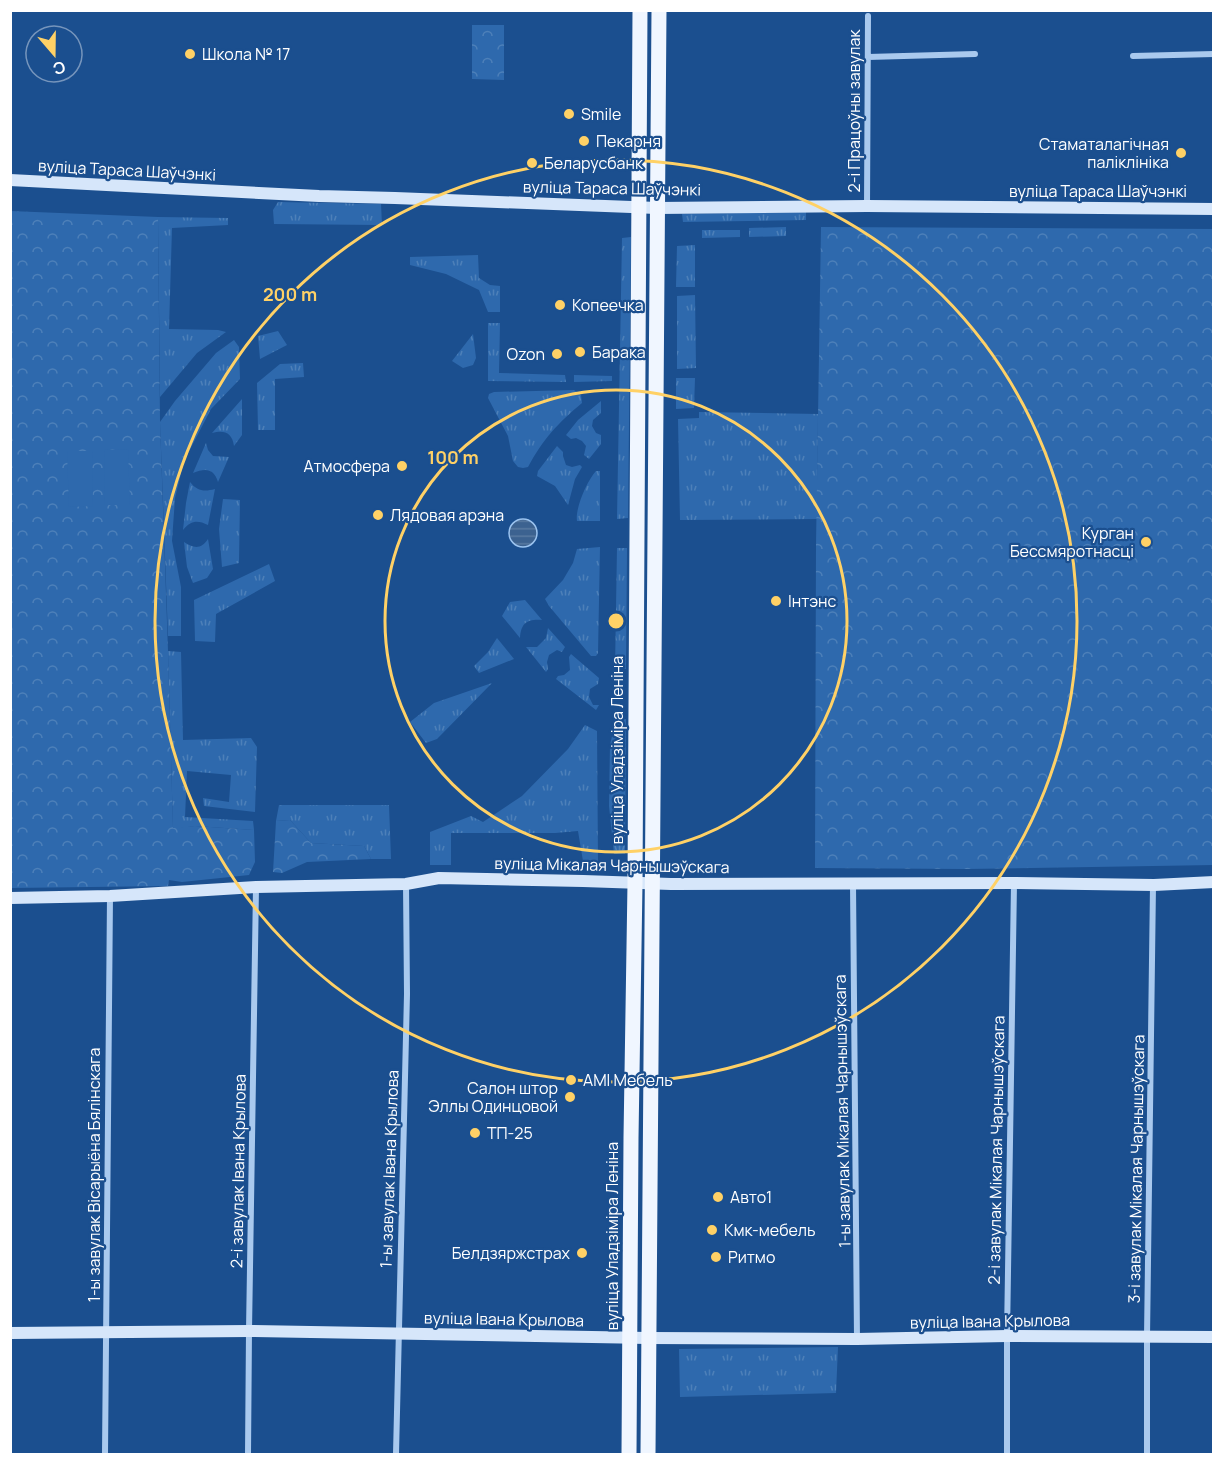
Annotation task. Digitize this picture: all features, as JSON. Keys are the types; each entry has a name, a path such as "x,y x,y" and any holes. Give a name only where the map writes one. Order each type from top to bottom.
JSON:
{"main road":[{"name":"вуліца Уладзіміра Леніна","path":"629,1455 640,10"},
{"path":"648,1455 659,10"}],"street":[{"name":"2-і Працоўны завулак","path":"867,206 868,16"},
{"path":"868,57 975,54"},
{"path":"1133,56 1214,54"},
{"name":"вуліца Тараса Шаўчэнкі","path":"10,180 272,194 657,208 867,206 1214,209"},
{"name":"вуліца Мікалая Чарнышэўскага","path":"10,898 110,896 256,887 406,884 440,878 671,884 1154,885 1214,882"},
{"name":"1-ы завулак Мікалая Чарнышэўскага","path":"853,883 857,1339"},
{"name":"2-і завулак Мікалая Чарнышэўскага","path":"1007,1455 1014,883"},
{"name":"1-ы завулак Івана Крылова","path":"396,1455 407,994 406,884"},
{"name":"3-і завулак Мікалая Чарнышэўскага","path":"1148,1455 1147,1337 1154,885"},
{"name":"2-і завулак Івана Крылова","path":"248,1455 256,887"},
{"name":"1-ы завулак Вісарыёна Бялінскага","path":"105,1455 110,896"},
{"name":"вуліца Івана Крылова","path":"10,1333 249,1331 857,1339 1007,1336 1214,1337"}],"green space":[{"path":"472,25 504,25 504,80 472,79"},
{"path":"278,202 381,204 382,225 274,224 273,210"},
{"path":"10,211 158,217 160,422 173,828 195,826 254,830 255,862 249,875 182,882 169,880 168,886 11,888"},
{"path":"806,212 806,220 683,222 682,214"},
{"path":"158,217 228,218 228,225 172,228 169,329 226,332 197,353 160,397"},
{"path":"786,227 786,236 749,237 749,228"},
{"path":"821,227 1213,229 1213,865 965,869 815,868 816,546"},
{"path":"702,230 740,230 740,237 702,238"},
{"path":"631,237 628,518 617,519 622,238"},
{"path":"695,245 695,287 676,287 677,246"},
{"path":"478,255 479,278 490,285 500,286 500,312 488,312 479,290 446,274 410,265 410,257"},
{"path":"695,295 696,368 677,369 677,296"},
{"path":"488,323 500,323 499,373 565,375 566,382 488,381"},
{"path":"278,331 287,345 260,359 258,336"},
{"path":"473,334 476,358 473,365 463,368 452,361"},
{"path":"234,340 239,347 240,379 211,409 184,461 175,498 172,541 181,587 181,636 168,636 160,422 216,353"},
{"path":"303,363 304,377 275,379 275,430 258,430 257,383 280,364"},
{"path":"574,375 612,376 612,381 574,382"},
{"path":"676,378 695,378 694,408 676,409"},
{"path":"574,390 581,395 582,403 552,432 528,467 518,467 513,461 508,436 488,398 489,394"},
{"path":"242,399 242,435 234,446 227,433 212,433"},
{"path":"601,401 601,413 593,420 592,426 596,433 601,435 601,444 589,459 584,455 586,446 582,441 576,438 571,439 566,435 578,420"},
{"path":"699,412 818,414 817,519 680,520 678,419 699,418"},
{"path":"206,443 213,456 229,457 218,482 214,474 208,470 193,473"},
{"path":"557,446 563,452 566,465 582,467 575,479 568,505 555,486 537,476 538,471"},
{"path":"128,449 130,505 105,505 104,450"},
{"path":"67,451 92,451 93,506 69,507"},
{"path":"596,471 600,471 600,521 577,521 582,495"},
{"path":"190,482 201,490 215,489 208,525 195,522 183,530 186,503"},
{"path":"223,499 240,500 239,563 222,567 219,529"},
{"path":"208,539 213,569 207,578 193,583 187,567 184,542 197,547 203,545"},
{"path":"600,547 598,653 596,656 591,656 545,599 563,580 573,563 577,549"},
{"path":"617,548 627,548 626,669 615,669"},
{"path":"269,564 275,581 216,614 215,642 195,641 194,600"},
{"path":"525,600 542,620 532,620 523,625 520,638 502,616 510,602"},
{"path":"548,628 565,647 562,652 557,650 549,655 546,672 526,647 537,647 546,638"},
{"path":"497,638 514,659 479,673 474,666 488,652"},
{"path":"168,651 181,652 183,740 251,738 257,747 255,812 204,806 203,798 229,802 231,775 187,771 185,817 253,821 254,830 195,826 173,829"},
{"path":"571,654 599,678 598,684 590,689 589,697 593,705 599,705 596,710 556,679 570,670 569,657"},
{"path":"492,683 437,739 426,743 410,722 434,703"},
{"path":"616,719 626,719 625,854 614,854 609,806 610,745"},
{"path":"585,725 597,731 598,861 583,861 578,831 451,833 451,865 430,865 430,832 471,816 483,822 522,796 568,749"},
{"path":"279,805 389,805 391,859 371,859 364,846 311,843 290,820 276,821"},
{"path":"290,820 311,843 364,846 371,859 307,862 282,873 273,872 276,821"},
{"path":"838,1347 836,1393 680,1397 679,1349"}],"shaded area":[{"path":"523,519 533,523 537,533 533,543 523,547 513,543 509,533 513,523"}],"place":[{"name":"Школа № 17","path":"190,54"},
{"name":"Smile","path":"569,114"},
{"name":"Пекарня","path":"584,141"},
{"name":"Стаматалагічная паліклініка","path":"1181,153"},
{"name":"Беларусбанк","path":"532,163"},
{"name":"Копеечка","path":"560,305"},
{"name":"Барака","path":"580,352"},
{"name":"Ozon","path":"557,354"},
{"name":"Атмосфера","path":"402,466"},
{"name":"Лядовая арэна","path":"378,515"},
{"name":"Курган Бессмяротнасці","path":"1146,542"},
{"name":"Інтэнс","path":"776,601"},
{"name":"AMI Мебель","path":"571,1080"},
{"name":"Салон штор Эллы Одинцовой","path":"570,1097"},
{"name":"ТП-25","path":"475,1133"},
{"name":"Авто1","path":"718,1197"},
{"name":"Кмк-мебель","path":"712,1230"},
{"name":"Белдзяржстрах","path":"582,1253"},
{"name":"Ритмо","path":"716,1257"}]}
